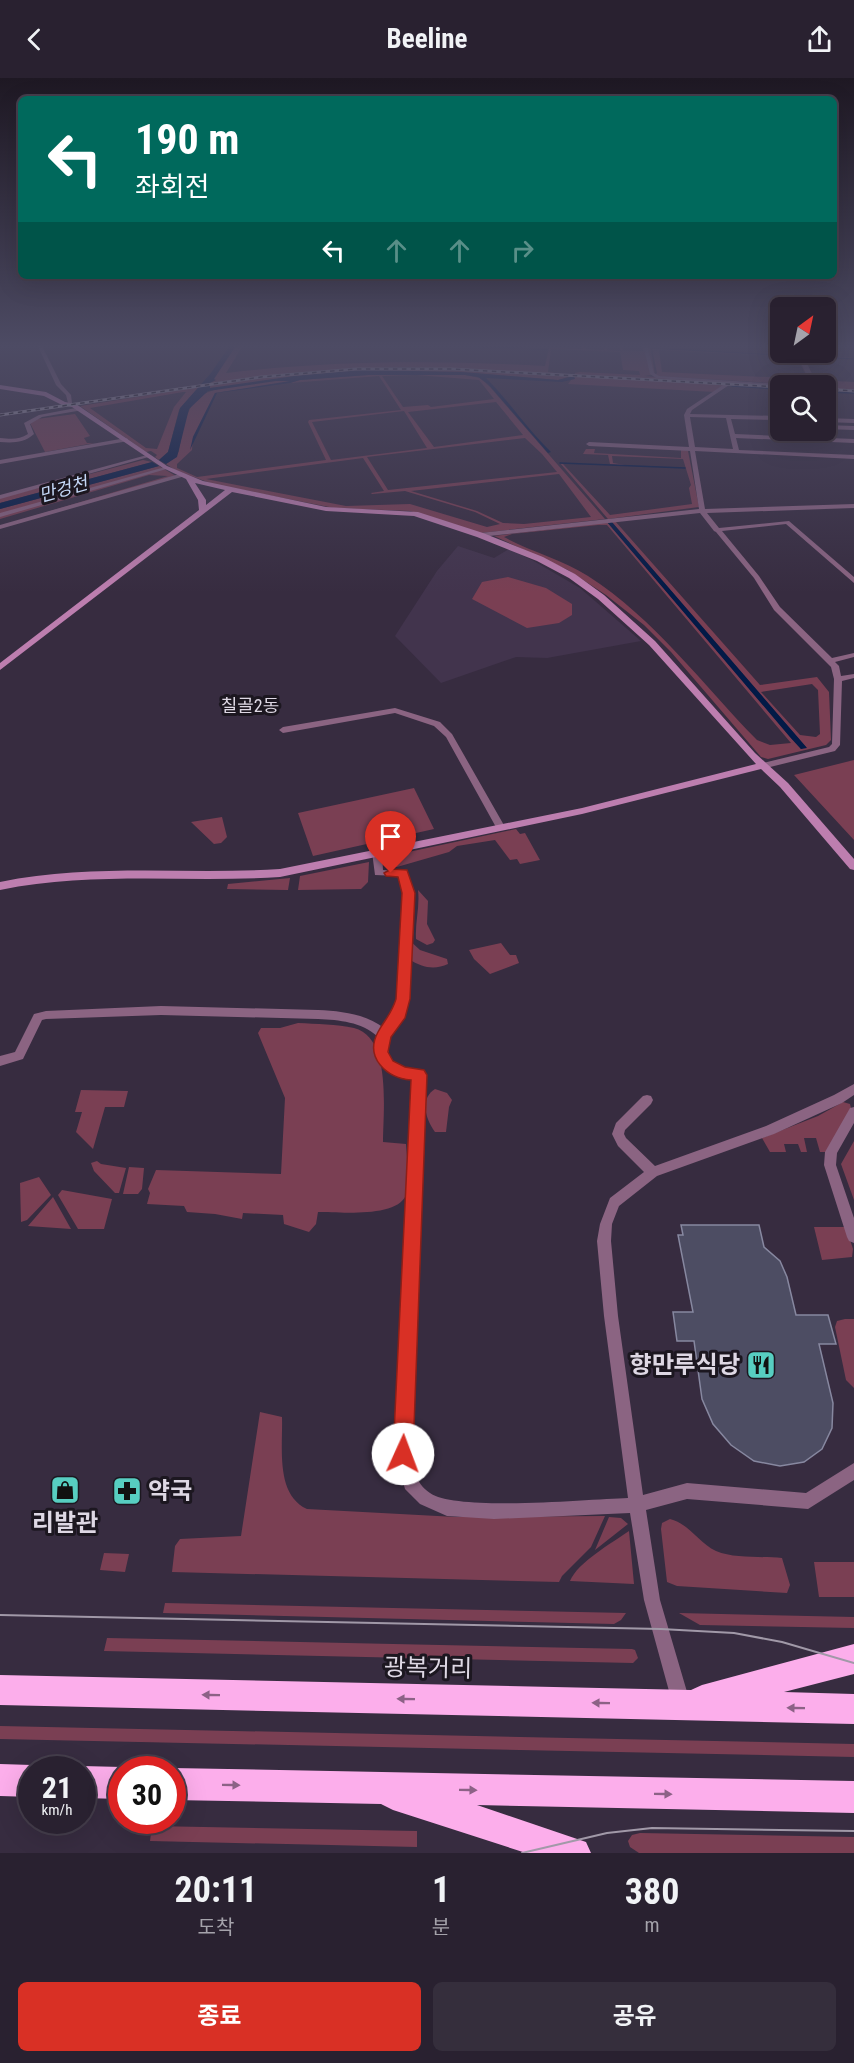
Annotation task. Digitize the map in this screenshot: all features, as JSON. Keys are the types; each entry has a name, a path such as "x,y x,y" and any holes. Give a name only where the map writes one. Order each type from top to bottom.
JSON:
{"highway":[{"path":"681,1705 854,1659"},
{"name":"광복거리","path":"0,1690 854,1709"},
{"path":"0,1780 18,1781"},
{"path":"186,1784 854,1797"},
{"path":"374,1788 574,1853"}],"street":[{"path":"0,440 17,441 29,437 31,434 28,427"},
{"path":"107,427 166,468 186,477 231,489 326,508 415,514 480,535 556,567 601,597 652,643 762,766 784,785 854,866"},
{"path":"0,886 24,880 108,875 268,874 317,867 377,852 582,811 832,749 836,745 838,679 835,666 777,608 757,577 702,511 689,427"},
{"path":"731,427 736,451"},
{"path":"836,428 854,429"},
{"path":"733,436 770,438"},
{"path":"0,462 126,440"},
{"path":"836,440 854,441"},
{"path":"804,441 808,454"},
{"path":"589,444 854,457"},
{"path":"0,497 151,457"},
{"path":"0,515 166,468"},
{"path":"186,477 202,500 202,510"},
{"path":"0,527 186,477"},
{"path":"0,667 231,489"},
{"path":"480,535 702,511 854,506"},
{"path":"717,530 787,522 854,581"},
{"path":"831,661 854,655"},
{"path":"838,679 854,676"},
{"path":"283,730 395,710 437,723 449,736 500,827"},
{"path":"377,852 378,873 403,873 408,893 403,999 398,1018 384,1036 381,1052 387,1066 403,1073 419,1075 403,1454 410,1484 425,1499 447,1508 494,1511 637,1505 687,1491 808,1501 854,1471"},
{"path":"0,1061 19,1056 38,1017 103,1010 184,1009 333,1016 360,1020 378,1029 384,1036"},
{"path":"681,1705 652,1600 637,1505 618,1381 604,1241 606,1224 614,1202 653,1172 770,1130 838,1099 854,1089"},
{"path":"646,1100 620,1127 618,1134 622,1142 653,1172"},
{"path":"854,1112 831,1152 830,1165 854,1237"}],"shaded area":[{"path":"32,427 84,427 90,436 84,438 87,443 94,443 45,452"},
{"path":"110,427 116,427 146,448 157,449 166,427 175,427 168,452 159,460 155,457 157,455 151,451 146,452"},
{"path":"184,427 198,427 193,437 192,450 177,464 177,468 197,477 326,460 310,427 314,427 331,460 427,448 414,427 419,427 434,447 523,435 516,427 525,427 605,519 480,533 410,511 334,508 213,484 175,470 166,464 176,457 179,451","holes":["525,438 557,472 388,490 367,457","363,458 384,491 372,494 405,491 475,512 500,524 487,527 410,504 346,506 206,479","559,474 591,517 524,524 503,523 477,511 411,491"]},
{"path":"611,447 685,450 688,451 699,507 608,519 560,463 610,515 692,504 689,488 691,485 683,459 612,456 613,463 625,465 610,464 608,455 583,454 586,449 595,449 594,453 681,458 681,450"},
{"path":"143,460 152,462 0,503 0,498"},
{"path":"159,466 176,476 0,526 168,476 149,475 0,519 0,509"},
{"path":"611,521 615,521 760,685 817,677 829,692 831,740 826,745 768,759 761,757 671,652 644,625 606,595 568,570 494,536 607,522 790,737 801,749 806,747","holes":["607,525 791,743 770,745 757,740 677,653 612,593 578,570 504,537 512,534","812,684 818,690 820,734 816,737 800,735 761,692"]},
{"path":"458,546 494,558 509,549 532,560 580,588 641,641 547,658 516,657 441,683 395,636 437,571"},
{"path":"508,577 546,588 572,604 572,615 559,623 527,628 472,599 482,582"},
{"path":"854,760 854,840 794,775"},
{"path":"414,788 434,829 313,856 298,813"},
{"path":"222,817 227,837 221,843 214,844 191,822"},
{"path":"516,829 520,834 525,833 540,860 520,864 517,859 510,860 495,840 457,846 449,852 397,867 389,865 384,859 385,857"},
{"path":"369,862 368,882 361,889 298,890 300,876"},
{"path":"290,878 288,890 227,889 228,884"},
{"path":"418,890 428,901 427,924 435,940 427,945 416,939"},
{"path":"408,939 420,950 447,959 448,964 428,967 409,959"},
{"path":"501,943 510,955 516,955 519,963 490,974 474,959 469,950"},
{"path":"298,1023 354,1028 366,1034 375,1045 383,1077 383,1142 406,1144 408,1184 406,1195 400,1202 380,1210 353,1213 318,1212 316,1224 309,1232 284,1224 283,1215 243,1213 242,1219 187,1212 184,1206 147,1204 150,1193 148,1189 156,1170 281,1174 285,1098 258,1033 261,1028 280,1028"},
{"path":"435,1089 447,1093 452,1100 446,1132 435,1132 427,1116 427,1098"},
{"path":"81,1090 128,1091 124,1107 105,1107 93,1149 76,1132 82,1112 75,1112"},
{"path":"843,1102 850,1104 851,1108 826,1152 820,1152 816,1138 804,1138 807,1152 801,1152 798,1144 784,1144 786,1152 770,1152 762,1138 818,1116"},
{"path":"854,1141 854,1200 841,1164"},
{"path":"97,1161 101,1164 126,1168 119,1193 115,1193 94,1171 91,1163"},
{"path":"129,1167 144,1168 142,1189 138,1194 123,1194"},
{"path":"39,1177 51,1195 27,1220 21,1222 20,1183"},
{"path":"62,1190 112,1199 104,1229 78,1229 58,1195"},
{"path":"53,1197 71,1229 28,1226"},
{"path":"814,1227 846,1227 853,1249 852,1257 822,1260"},
{"path":"854,1319 854,1388 846,1380 835,1327 837,1321"},
{"path":"260,1412 282,1417 285,1481 297,1502 307,1509 456,1517 605,1516 591,1547 562,1576 559,1582 172,1572 175,1546 180,1539 241,1536"},
{"path":"609,1517 621,1518 628,1524 595,1550"},
{"path":"670,1519 723,1554 782,1558 790,1585 787,1593 677,1586 667,1582 661,1529 662,1523"},
{"path":"629,1531 634,1584 570,1581 588,1560"},
{"path":"104,1553 129,1554 125,1572 100,1570"},
{"path":"814,1562 854,1562 854,1597 819,1597"},
{"path":"165,1603 626,1613 614,1624 163,1613"},
{"path":"679,1613 854,1617 854,1628 700,1625"},
{"path":"107,1638 632,1649 635,1650 638,1658 633,1663 104,1651"},
{"path":"0,1726 854,1744 854,1757 0,1739"},
{"path":"186,1827 417,1831 417,1847 150,1841 151,1834 186,1834"},
{"path":"640,1833 854,1837 854,1853 639,1853 630,1847 628,1841 632,1835"}],"water":[{"path":"175,427 185,427 177,457 166,464 159,460 168,452"},
{"path":"198,427 201,427 190,450"},
{"path":"525,427 528,427 551,452 548,453"},
{"name":"만겅천","path":"152,462 159,466 0,509 0,503"},
{"path":"611,521 807,748 801,749 790,737 607,522"}],"building":[{"name":"향만루식당","path":"681,1225 759,1225 764,1247 780,1261 787,1277 796,1315 828,1315 836,1344 819,1344 833,1403 832,1428 822,1449 804,1462 780,1466 754,1461 731,1445 713,1424 702,1399 694,1341 677,1341 673,1312 693,1312 678,1235 683,1235"}],"waterway":[{"path":"560,463 685,468"}],"tram line":[{"path":"0,1615 661,1629 734,1633 782,1642 854,1663"},
{"path":"522,1853 607,1833 652,1828 854,1831"}],"place":[{"name":"향만루식당","path":"761,1365"},
{"name":"리발관","path":"65,1490"},
{"name":"약국","path":"127,1491"}],"district":[{"name":"칠골2동","path":"250,705"}],"route":[{"path":"391,873 403,873 408,893 403,999 398,1018 384,1036 381,1052 387,1066 403,1073 419,1075 403,1454"}]}
